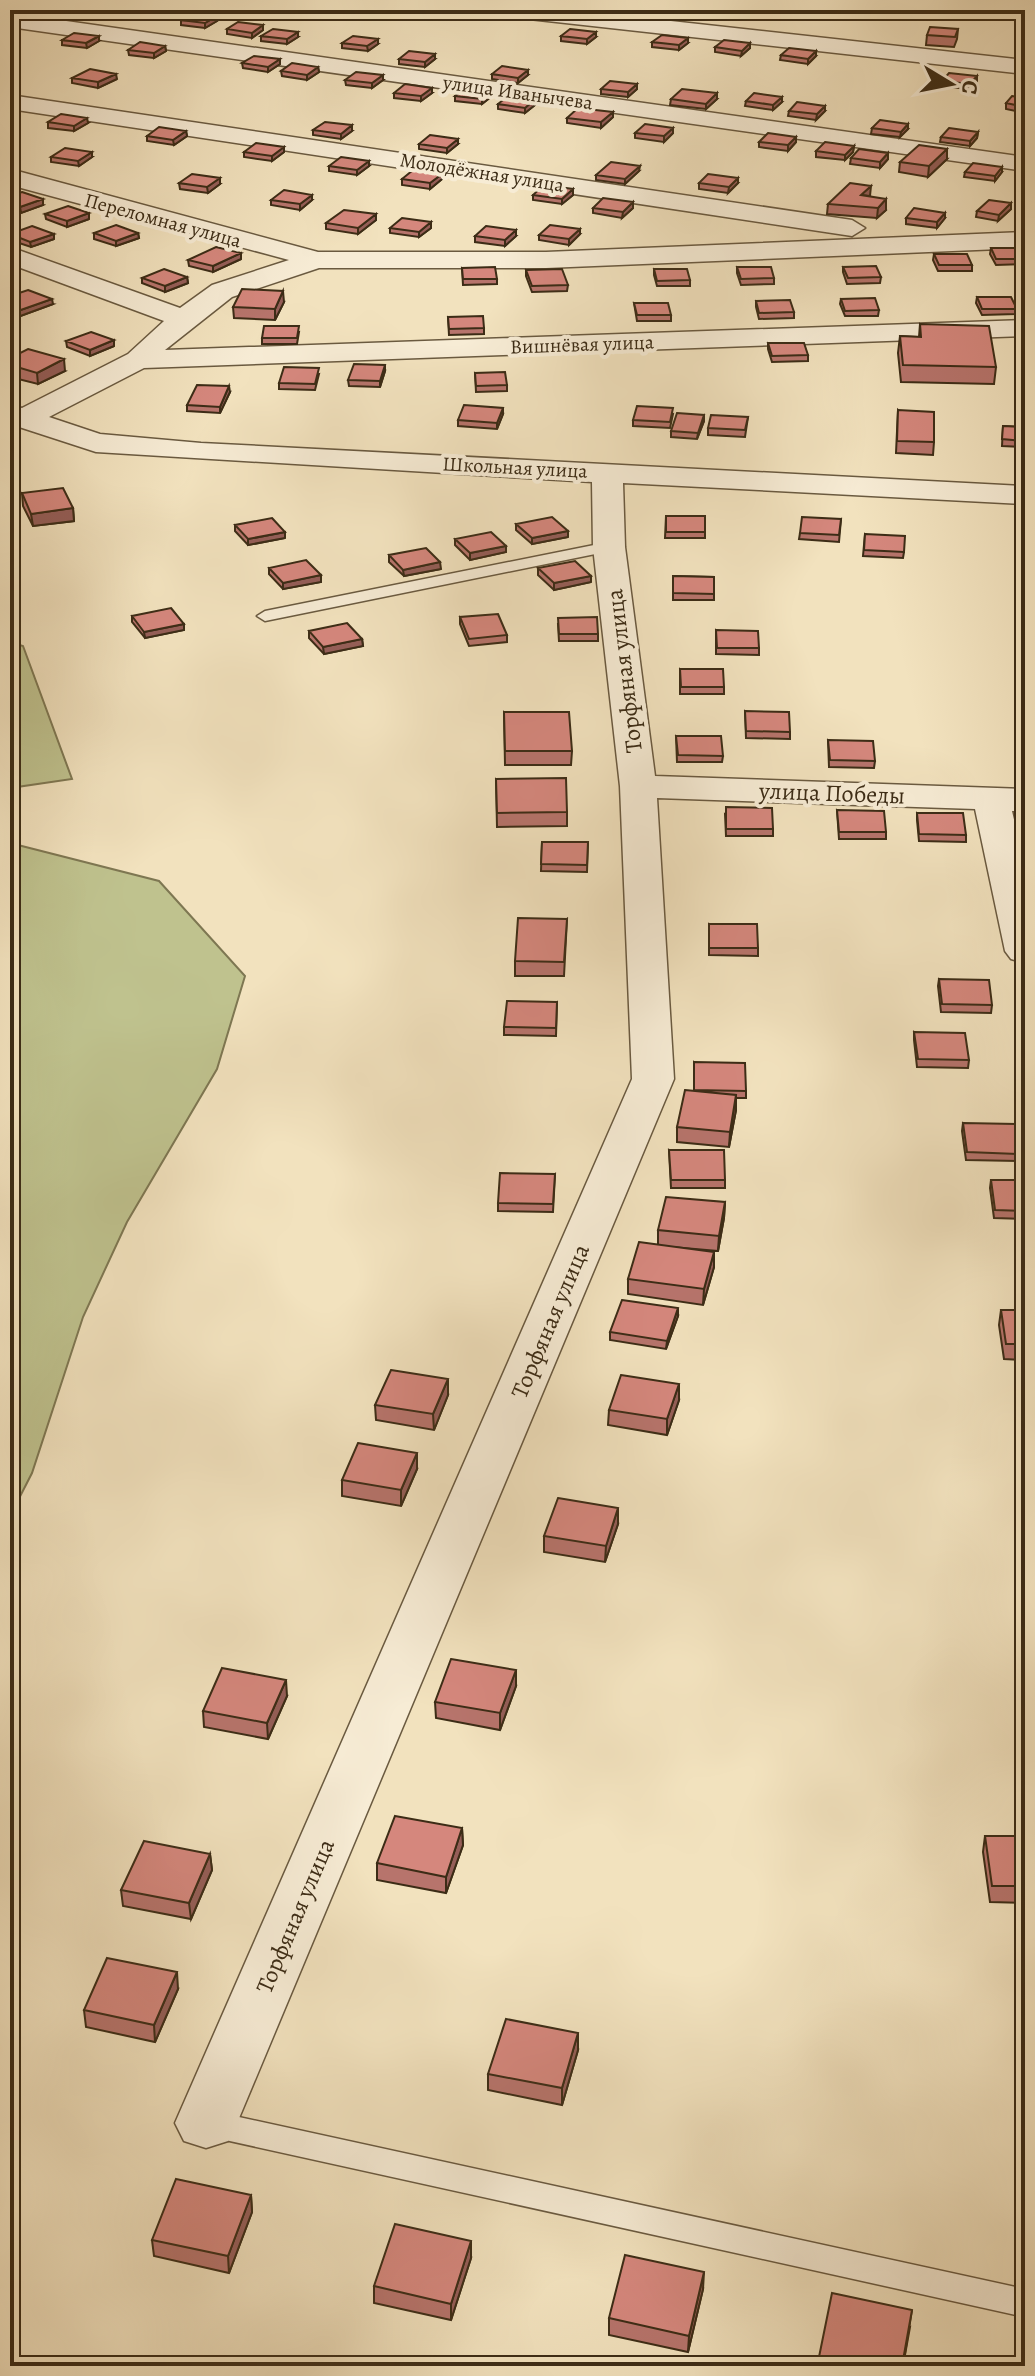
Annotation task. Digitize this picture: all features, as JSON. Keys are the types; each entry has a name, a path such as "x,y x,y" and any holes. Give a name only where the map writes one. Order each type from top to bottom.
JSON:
{"street":[{"path":"511,10 560,13 1025,67"},
{"name":"улица Иванычева","path":"10,20 1025,164"},
{"name":"Молодёжная улица","path":"10,102 954,243"},
{"name":"Переломная улица","path":"10,177 317,260"},
{"path":"16,416 138,360 183,319 222,291 317,260 546,260 1025,240"},
{"path":"10,255 183,319"},
{"name":"Вишнёвая улица","path":"138,360 1025,328"},
{"name":"Школьная улица","path":"16,416 96,443 1025,495"},
{"name":"Торфяная улица","path":"206,2123 653,1079 638,786 609,547 607,472"},
{"name":"улица Победы","path":"638,786 1008,800"},
{"path":"1008,800 1025,951"}],"lane":[{"path":"265,616 609,547"},
{"path":"206,2123 1025,2303"}],"green space":[{"path":"10,642 23,646 72,779 10,788"},
{"path":"10,843 159,881 245,976 217,1069 127,1222 83,1317 32,1473 10,1516"}],"building":[{"path":"946,10 974,10 973,13"},
{"path":"192,13 217,16 205,23 181,20"},
{"path":"238,22 263,25 252,33 227,29"},
{"path":"930,27 958,29 955,37 927,35"},
{"path":"273,29 298,32 287,39 261,36"},
{"path":"570,29 596,32 587,39 561,36"},
{"path":"74,33 99,36 86,43 62,40"},
{"path":"662,35 688,38 679,45 652,42"},
{"path":"353,36 378,39 367,46 342,43"},
{"path":"724,40 750,43 742,51 715,47"},
{"path":"140,42 165,46 154,53 128,50"},
{"path":"789,48 816,51 808,59 781,55"},
{"path":"409,51 435,54 425,62 399,59"},
{"path":"254,56 280,59 268,67 242,63"},
{"path":"292,63 318,67 307,75 281,71"},
{"path":"502,66 528,70 518,78 492,74"},
{"path":"90,69 116,74 98,82 72,78"},
{"path":"356,72 383,75 372,83 345,80"},
{"path":"949,73 977,76 970,84 942,81"},
{"path":"610,81 637,84 628,92 601,89"},
{"path":"405,84 432,88 421,96 394,93"},
{"path":"466,88 492,91 482,99 455,96"},
{"path":"682,89 717,93 706,104 671,99"},
{"path":"754,93 782,97 773,105 746,101"},
{"path":"508,96 535,99 525,108 498,104"},
{"path":"1012,96 1025,98 1025,107 1006,103"},
{"path":"797,102 825,106 817,114 789,111"},
{"path":"578,108 613,112 601,122 567,118"},
{"path":"61,114 87,118 74,126 48,122"},
{"path":"880,120 908,124 901,132 872,128"},
{"path":"325,122 352,125 341,134 313,130"},
{"path":"645,124 673,128 664,136 635,133"},
{"path":"159,127 186,131 173,140 147,136"},
{"path":"949,128 978,132 970,141 941,137"},
{"path":"768,133 796,137 788,145 759,142"},
{"path":"430,135 458,139 447,148 419,144"},
{"path":"825,142 854,146 845,155 816,151"},
{"path":"256,143 284,147 272,156 244,152"},
{"path":"919,145 947,149 929,166 900,162"},
{"path":"65,148 92,152 78,161 51,157"},
{"path":"859,149 888,153 880,162 851,158"},
{"path":"341,157 369,161 357,170 329,166"},
{"path":"611,162 640,166 625,179 596,175"},
{"path":"973,163 1002,167 995,176 965,172"},
{"path":"413,170 442,174 430,183 402,179"},
{"path":"192,174 220,178 207,187 179,183"},
{"path":"708,174 738,178 729,187 699,183"},
{"path":"850,183 871,186 861,195 886,199 878,208 828,204"},
{"path":"544,185 573,189 562,199 533,195"},
{"path":"284,190 312,195 300,204 271,200"},
{"path":"22,192 43,199 20,207 10,203 10,196"},
{"path":"603,198 633,202 623,212 593,208"},
{"path":"989,200 1011,203 999,215 977,211"},
{"path":"68,206 89,213 67,221 45,214"},
{"path":"914,208 945,213 937,222 906,218"},
{"path":"344,210 376,214 358,228 326,223"},
{"path":"402,218 431,222 419,232 390,228"},
{"path":"116,225 138,233 116,241 94,233"},
{"path":"550,225 580,229 569,239 539,235"},
{"path":"32,226 54,234 30,242 10,234"},
{"path":"486,226 516,230 505,240 475,236"},
{"path":"216,247 241,253 213,266 188,260"},
{"path":"991,248 1024,248 1025,259 996,259"},
{"path":"934,254 967,254 972,265 939,265"},
{"path":"876,266 881,277 848,278 843,267"},
{"path":"495,267 497,279 463,279 462,268"},
{"path":"737,267 771,267 774,278 741,279"},
{"path":"164,269 187,277 165,286 142,278"},
{"path":"562,269 568,285 532,286 526,270"},
{"path":"654,269 687,269 690,280 657,281"},
{"path":"242,289 283,291 275,309 233,307"},
{"path":"28,290 52,299 15,312 10,310 10,296"},
{"path":"977,297 1011,297 1017,309 982,309"},
{"path":"875,298 879,310 845,311 841,299"},
{"path":"790,300 794,312 759,313 756,301"},
{"path":"634,303 668,303 671,315 637,315"},
{"path":"483,316 484,328 449,329 448,317"},
{"path":"920,324 989,326 996,367 903,365 900,336 921,337"},
{"path":"264,326 299,326 297,338 262,338"},
{"path":"91,332 114,340 90,350 66,341"},
{"path":"768,343 804,343 808,355 772,356"},
{"path":"28,349 64,359 37,373 10,365 10,358"},
{"path":"354,364 385,365 380,381 348,380"},
{"path":"284,367 319,368 315,384 279,383"},
{"path":"505,372 507,385 476,386 475,373"},
{"path":"197,385 229,386 220,407 187,405"},
{"path":"464,405 503,408 497,423 458,420"},
{"path":"637,406 673,408 670,422 633,420"},
{"path":"898,410 934,412 934,442 897,441"},
{"path":"677,413 704,415 698,433 671,431"},
{"path":"711,415 748,417 745,430 708,428"},
{"path":"1003,426 1025,427 1025,441 1002,439"},
{"path":"63,488 73,508 31,514 22,493"},
{"path":"666,516 705,516 705,532 666,532"},
{"path":"552,517 568,531 532,538 516,524"},
{"path":"802,517 841,519 839,535 800,533"},
{"path":"272,518 285,532 248,539 235,525"},
{"path":"491,532 506,546 470,553 455,539"},
{"path":"865,534 905,536 904,552 864,550"},
{"path":"426,548 440,562 403,570 389,555"},
{"path":"306,560 321,575 283,583 269,568"},
{"path":"575,561 591,576 554,583 538,568"},
{"path":"1022,564 1025,564 1025,580 1022,580"},
{"path":"673,576 714,577 714,594 673,593"},
{"path":"171,608 184,624 144,632 132,616"},
{"path":"498,614 507,635 469,639 460,617"},
{"path":"597,617 598,634 559,634 558,618"},
{"path":"347,623 362,639 323,647 309,631"},
{"path":"716,630 758,631 759,648 717,648"},
{"path":"680,669 723,669 724,687 681,687"},
{"path":"745,711 789,712 790,732 746,731"},
{"path":"504,712 569,712 572,751 505,751"},
{"path":"676,736 721,736 723,756 678,755"},
{"path":"828,740 873,741 875,761 830,760"},
{"path":"566,778 567,812 497,813 496,779"},
{"path":"726,807 772,808 773,829 726,829"},
{"path":"837,810 884,811 886,832 839,832"},
{"path":"917,813 963,813 966,835 919,834"},
{"path":"542,842 588,842 587,865 541,864"},
{"path":"518,918 567,919 564,962 515,961"},
{"path":"709,924 757,924 758,948 709,948"},
{"path":"939,979 989,980 992,1005 942,1004"},
{"path":"507,1001 557,1002 556,1028 504,1027"},
{"path":"914,1032 965,1033 969,1060 918,1059"},
{"path":"694,1062 745,1063 746,1091 694,1090"},
{"path":"685,1090 736,1095 730,1132 677,1127"},
{"path":"963,1123 1016,1124 1021,1154 967,1152"},
{"path":"669,1150 724,1150 725,1180 671,1180"},
{"path":"500,1173 555,1174 553,1204 498,1203"},
{"path":"991,1180 1025,1180 1025,1211 995,1210"},
{"path":"666,1197 725,1202 719,1236 658,1230"},
{"path":"639,1242 714,1252 704,1289 628,1279"},
{"path":"622,1300 678,1308 667,1341 610,1332"},
{"path":"1001,1310 1025,1310 1025,1344 1006,1344"},
{"path":"391,1370 448,1379 433,1414 375,1405"},
{"path":"621,1375 679,1384 667,1419 609,1410"},
{"path":"1019,1427 1025,1427 1025,1461"},
{"path":"358,1443 417,1453 401,1490 342,1480"},
{"path":"558,1498 618,1508 606,1546 544,1536"},
{"path":"451,1659 516,1670 500,1713 435,1702"},
{"path":"222,1668 286,1680 267,1723 203,1711"},
{"path":"395,1816 462,1828 446,1877 377,1863"},
{"path":"985,1836 1025,1836 1025,1886 992,1886"},
{"path":"144,1841 210,1854 189,1903 121,1890"},
{"path":"107,1958 177,1972 154,2025 84,2010"},
{"path":"506,2019 578,2033 562,2088 488,2074"},
{"path":"176,2179 251,2195 228,2256 152,2240"},
{"path":"395,2224 471,2241 451,2304 374,2286"},
{"path":"625,2255 704,2272 689,2336 609,2318"},
{"path":"832,2293 912,2310 902,2366 858,2366 819,2357"}]}
